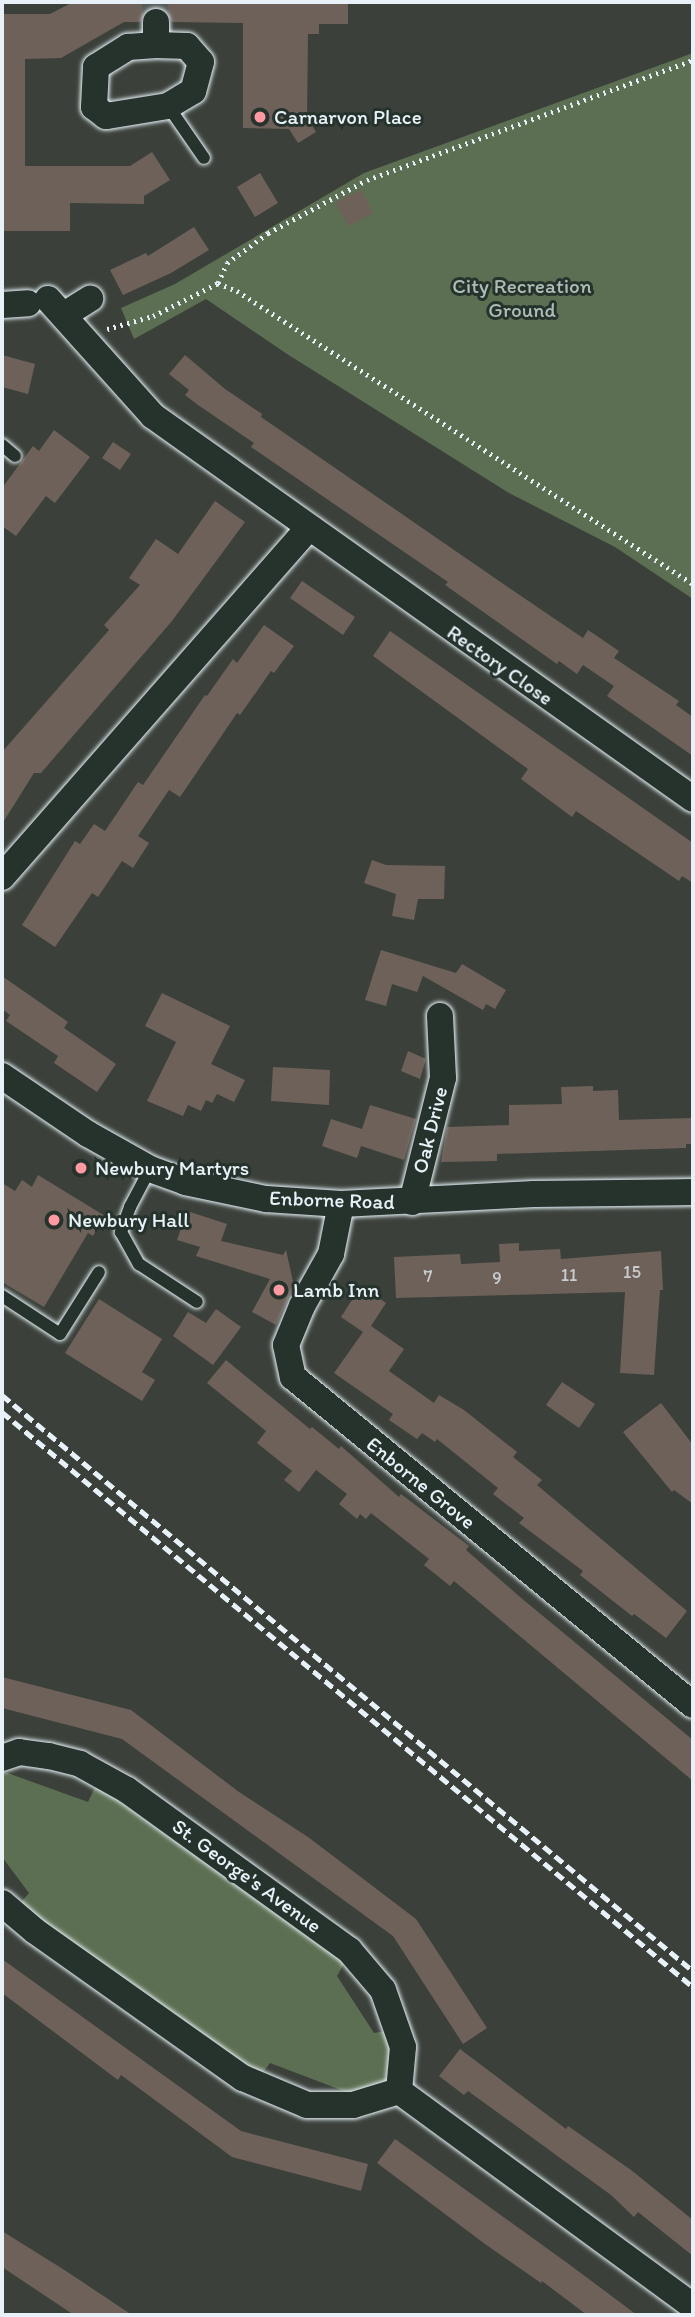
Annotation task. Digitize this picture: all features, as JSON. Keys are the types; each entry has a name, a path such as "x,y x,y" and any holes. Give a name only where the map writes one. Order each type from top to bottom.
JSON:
{"street":[{"path":"156,34 187,46 201,62 193,91 169,106 106,116 93,107 96,67 128,47 156,34"},
{"name":"Rectory Close","path":"35,306 90,299"},
{"name":"Rectory Close","path":"35,306 79,338 153,416 693,799"},
{"path":"2,877 309,529"},
{"name":"Oak Drive","path":"412,1202 443,1077 440,1016"},
{"name":"Enborne Road","path":"4,1081 150,1169 226,1192 266,1199 341,1204 534,1194 693,1192"},
{"name":"Enborne Grove","path":"341,1204 331,1254 302,1306 286,1345 293,1377 693,1705"},
{"name":"St. George's Avenue","path":"2,1758 19,1752 80,1764 127,1790 349,1950 383,1990 403,2047 399,2091"},
{"path":"2,1903 35,1931 243,2078 307,2105 354,2105 399,2091 693,2306"}],"lane":[{"path":"169,106 204,158"},
{"path":"2,445 15,456"},
{"path":"150,1169 121,1232 139,1264 197,1302"},
{"path":"2,1296 60,1334 99,1272"}],"path":[{"path":"79,338 153,316 218,283 227,262 268,233 367,180 693,60"},
{"path":"218,283 237,291 693,584"}],"green space":[{"name":"City Recreation Ground","path":"693,53 693,599 615,547 509,493 287,354 206,299 134,339 121,308 175,284 364,173"},
{"path":"2,1771 88,1802 96,1785 345,1962 337,1976 374,2033 386,2031 391,2047 386,2080 372,2091 357,2096 270,2063 258,2079 17,1907 29,1893 2,1857"}],"building":[{"name":"Carnarvon Place","path":"73,2 348,2 348,24 319,24 319,34 308,34 307,117 316,132 298,143 289,129 243,128 243,23 172,22 164,9 149,8 140,22 124,22 61,58 25,59 25,166 130,166 152,152 170,180 144,196 144,204 70,203 70,231 2,231 2,14 50,14"},
{"path":"260,173 278,203 255,217 237,187"},
{"path":"361,190 373,213 348,226 335,202"},
{"path":"194,227 209,250 171,273 123,295 110,270 146,253 148,256"},
{"path":"2,355 35,364 28,394 2,387"},
{"path":"185,355 225,389 262,414 261,417 521,596 583,638 588,630 619,651 614,658 679,701 676,705 693,717 693,756 607,696 614,686 583,665 577,674 559,661 557,664 445,585 448,582 251,447 254,443 185,395 189,390 169,374"},
{"path":"54,430 90,457 55,503 46,496 16,536 2,526 2,488 33,446 39,451"},
{"path":"113,442 131,454 120,470 102,458"},
{"path":"215,501 245,522 172,621 41,773 34,773 2,824 2,752 109,630 104,625 140,585 129,578 156,539 178,554"},
{"path":"302,581 355,617 343,635 290,598"},
{"path":"264,625 294,646 274,673 271,671 240,715 237,713 180,797 169,790 138,836 149,843 133,868 122,861 98,897 92,893 55,947 22,925 75,841 80,844 94,824 105,831 138,782 143,785 205,695 207,696 233,659 237,663"},
{"path":"390,631 693,843 693,883 682,876 679,881 576,811 572,817 521,779 528,769 373,656"},
{"path":"372,860 386,865 445,866 444,899 418,899 414,920 392,916 396,894 364,883"},
{"path":"381,950 456,973 462,964 506,990 495,1009 486,1004 483,1010 423,976 417,992 392,984 386,1006 365,1000"},
{"path":"2,976 68,1022 64,1028 116,1064 97,1092 54,1063 58,1056 6,1021 10,1015 2,1009"},
{"path":"162,993 230,1026 211,1064 245,1080 234,1102 217,1094 212,1103 206,1100 201,1111 188,1105 183,1116 147,1101 176,1042 145,1026"},
{"path":"408,1051 426,1059 420,1079 401,1071"},
{"path":"273,1067 330,1070 329,1105 271,1101"},
{"path":"593,1086 593,1091 618,1090 619,1120 693,1118 693,1144 686,1144 686,1148 497,1154 497,1161 441,1162 447,1127 509,1125 509,1105 562,1104 561,1087"},
{"path":"370,1105 416,1119 404,1160 361,1146 357,1158 322,1146 331,1119 362,1129"},
{"path":"38,1175 105,1216 93,1236 88,1233 44,1307 2,1282 2,1183 15,1191 22,1180 32,1187"},
{"path":"187,1211 227,1224 221,1241 283,1255 286,1250 294,1286 276,1325 252,1312 270,1279 196,1256 200,1247 177,1240"},
{"path":"519,1243 519,1251 560,1249 561,1259 661,1251 663,1290 660,1290 654,1375 620,1373 625,1292 396,1298 394,1257 460,1254 461,1264 500,1262 499,1244"},
{"path":"361,1286 386,1303 371,1326 404,1349 389,1371 434,1403 439,1395 464,1410 517,1452 513,1457 542,1480 537,1485 687,1611 666,1638 634,1614 632,1616 580,1575 583,1571 519,1523 524,1518 493,1494 498,1488 437,1439 435,1442 422,1433 417,1439 389,1420 393,1414 334,1373 363,1332 341,1317"},
{"path":"99,1299 162,1339 142,1372 155,1380 142,1401 65,1353"},
{"path":"216,1309 241,1327 213,1365 173,1336 188,1312 206,1323"},
{"path":"226,1360 310,1429 312,1427 339,1449 341,1446 399,1497 401,1494 469,1546 466,1550 520,1597 693,1740 693,1781 454,1581 450,1586 424,1565 429,1559 371,1513 366,1519 360,1514 357,1519 339,1504 347,1494 316,1470 299,1492 284,1480 292,1471 257,1443 266,1431 207,1383"},
{"path":"562,1382 595,1404 579,1428 546,1405"},
{"path":"661,1403 693,1445 693,1504 674,1490 672,1492 623,1432"},
{"path":"2,1677 131,1710 239,1792 308,1837 416,1919 487,2028 463,2044 393,1936 122,1739 2,1708"},
{"path":"2,1959 241,2131 368,2164 361,2191 232,2157 121,2075 118,2080 2,1993"},
{"path":"460,2049 566,2129 568,2126 631,2170 693,2220 693,2256 638,2212 634,2217 611,2195 468,2091 464,2095 439,2076"},
{"path":"395,2139 637,2315 587,2315 542,2281 541,2283 485,2244 377,2163"},
{"path":"2,2231 132,2315 74,2315 2,2267"}],"tunnel":[{"path":"155,2 156,22"}],"railway":[{"path":"2,1395 693,1971"},
{"path":"2,1412 693,1987"}],"place":[{"name":"Carnarvon Place","path":"260,117"},
{"name":"Newbury Martyrs","path":"81,1168"},
{"name":"Newbury Hall","path":"54,1220"},
{"name":"Lamb Inn","path":"279,1290"}]}
